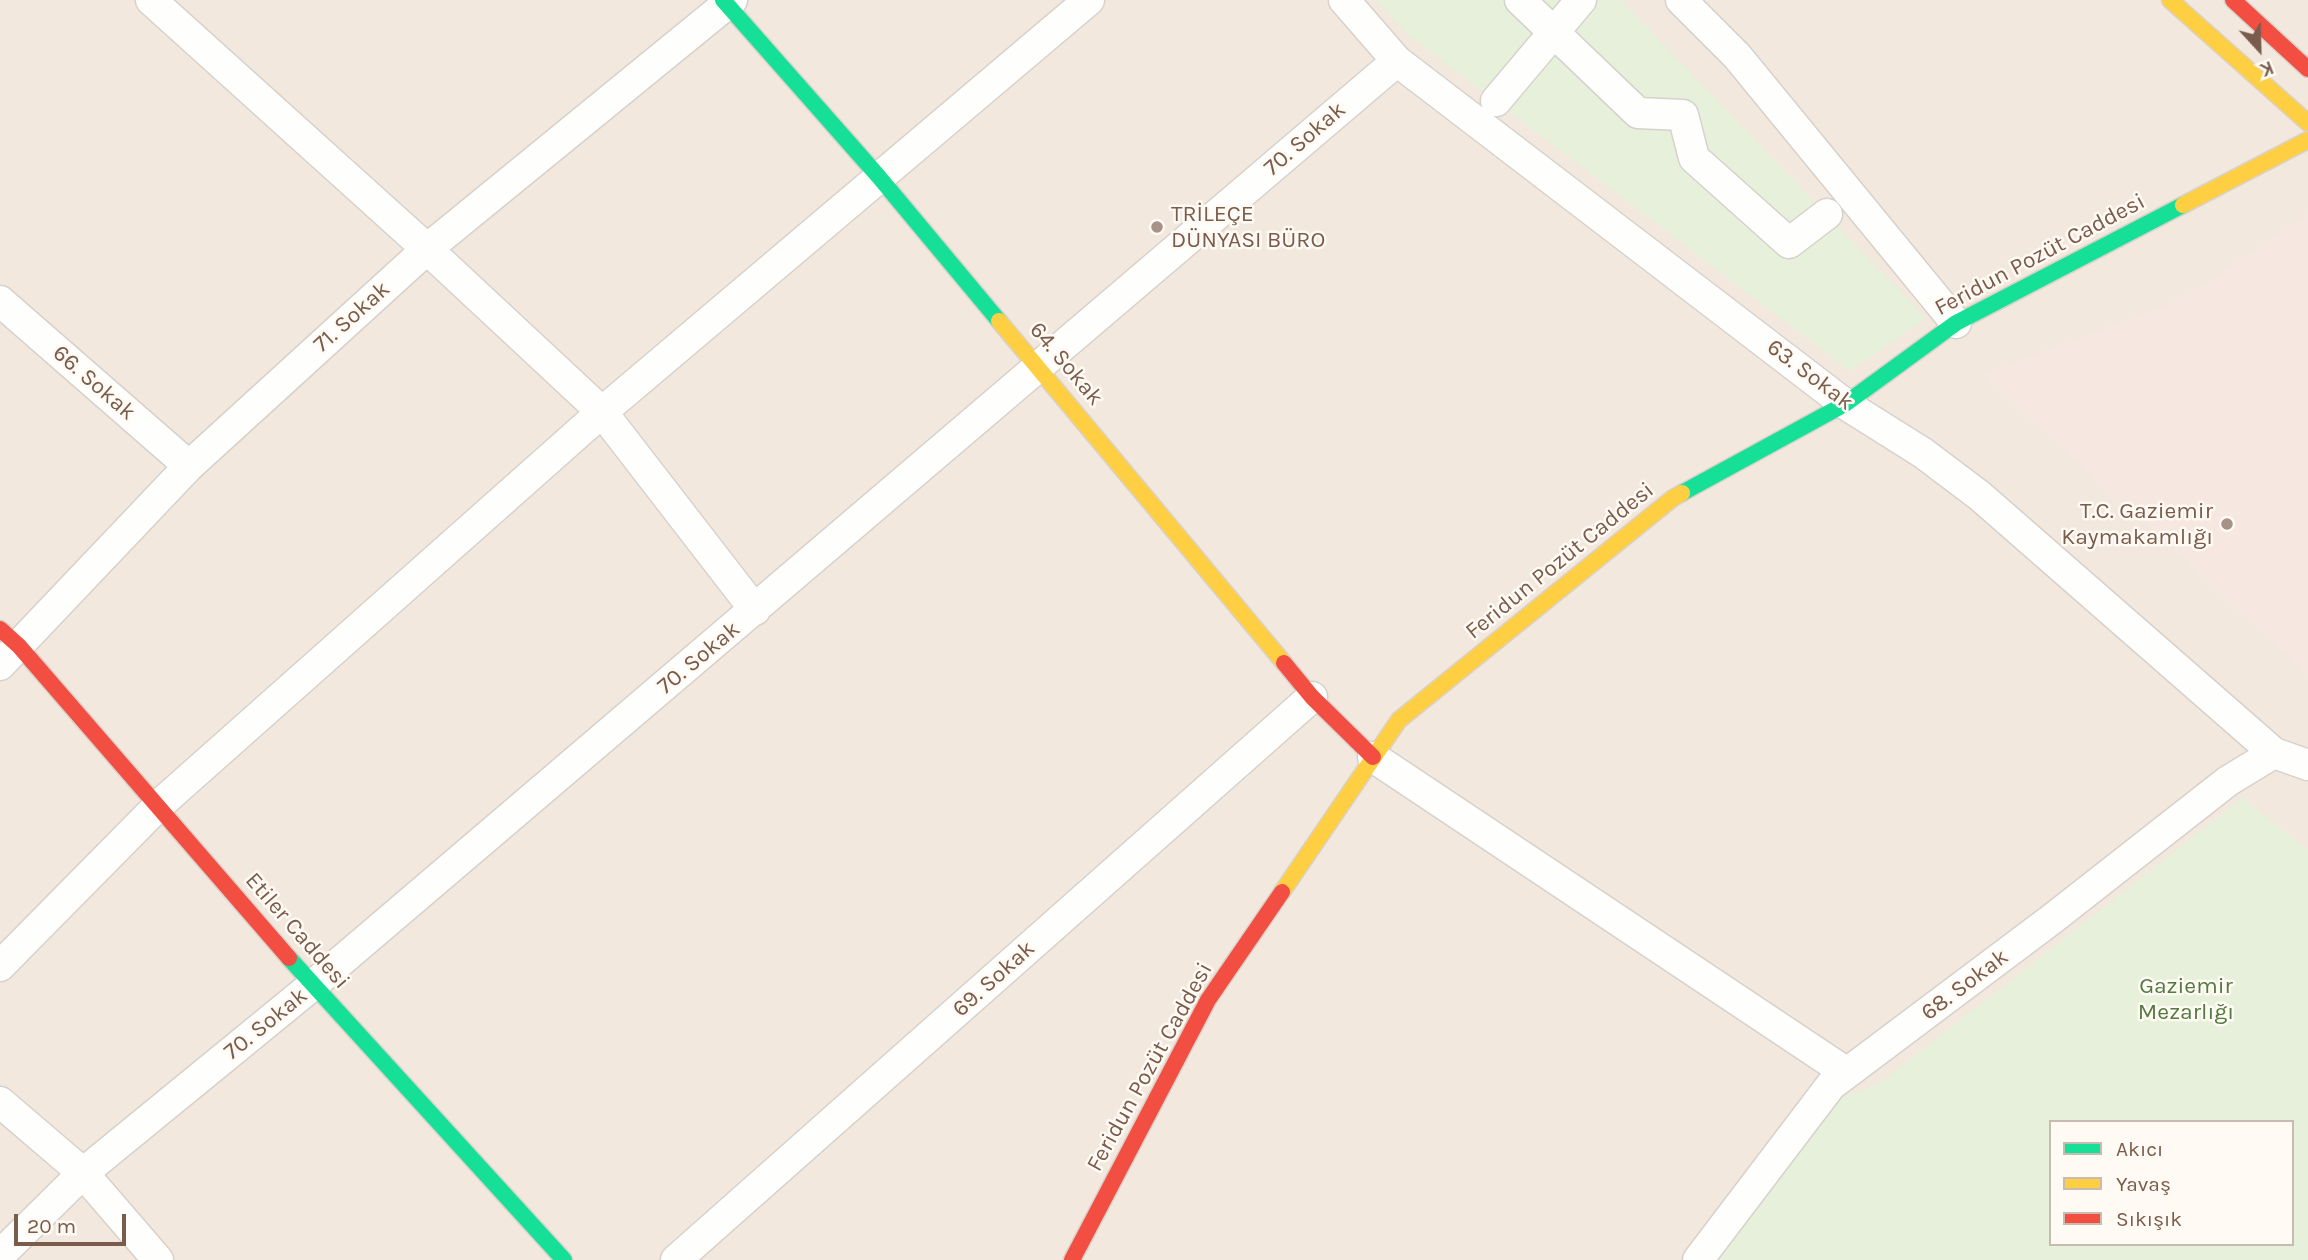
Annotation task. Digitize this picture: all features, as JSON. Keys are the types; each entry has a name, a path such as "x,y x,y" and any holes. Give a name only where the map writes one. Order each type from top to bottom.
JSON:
{"street":[{"path":"151,0 427,249 602,412 754,610"},
{"path":"0,966 158,806 602,412 1089,0"},
{"name":"63. Sokak","path":"1344,0 1397,61 1845,404 1923,453 1980,496 2274,753"},
{"path":"1520,0 1638,113 1683,115 1694,158 1789,243 1827,214"},
{"path":"1496,101 1581,0"},
{"path":"1681,0 1737,56 1956,323"},
{"path":"2170,0 2308,123"},
{"path":"2233,0 2308,69"},
{"name":"71. Sokak","path":"6,647 189,466 427,249 727,1"},
{"name":"64. Sokak","path":"727,1 1039,367 1312,697 1373,757"},
{"name":"70. Sokak","path":"0,1255 83,1173 313,985 1397,61"},
{"name":"Feridun Pozüt Caddesi","path":"1072,1260 1208,1000 1399,720 1673,498 1845,404 1956,323 2308,140"},
{"name":"66. Sokak","path":"0,301 189,466"},
{"name":"Etiler Caddesi","path":"6,647 158,806 313,985 564,1260"},
{"name":"69. Sokak","path":"676,1260 1312,697"},
{"path":"2274,753 2308,765"},
{"name":"68. Sokak","path":"1698,1260 1831,1085 2041,927 2228,781 2274,753"},
{"path":"1373,757 1847,1073"},
{"path":"0,1102 83,1173 158,1260"}],"shaded area":[{"path":"0,0 2308,0 2308,1260 0,1260"},
{"name":"T.C. Gaziemir Kaymakamlığı","path":"2308,214 2308,674 1983,374 2168,305 2210,282"}],"green space":[{"path":"1375,0 1621,0 1926,318 1850,371 1407,34"},
{"name":"Gaziemir Mezarlığı","path":"2242,798 2308,850 2308,1260 1717,1260 1825,1105 1880,1083"}],"traffic: fast":[{"path":"723,0 879,177 999,321"},
{"path":"1682,493 1845,404 1956,323 2183,205"},
{"path":"289,958 564,1260"}],"traffic: slow":[{"path":"2170,0 2308,123"},
{"path":"2183,205 2308,140"},
{"path":"999,321 1284,663"},
{"path":"1282,892 1399,720 1682,493"}],"traffic: jam":[{"path":"2233,0 2308,69"},
{"path":"0,629 19,646 289,958"},
{"path":"1284,663 1312,697 1373,757"},
{"path":"1072,1260 1208,1000 1282,892"}],"place":[{"name":"TRİLEÇE DÜNYASI BÜRO","path":"1157,227"},
{"name":"T.C. Gaziemir Kaymakamlığı","path":"2227,524"}]}
